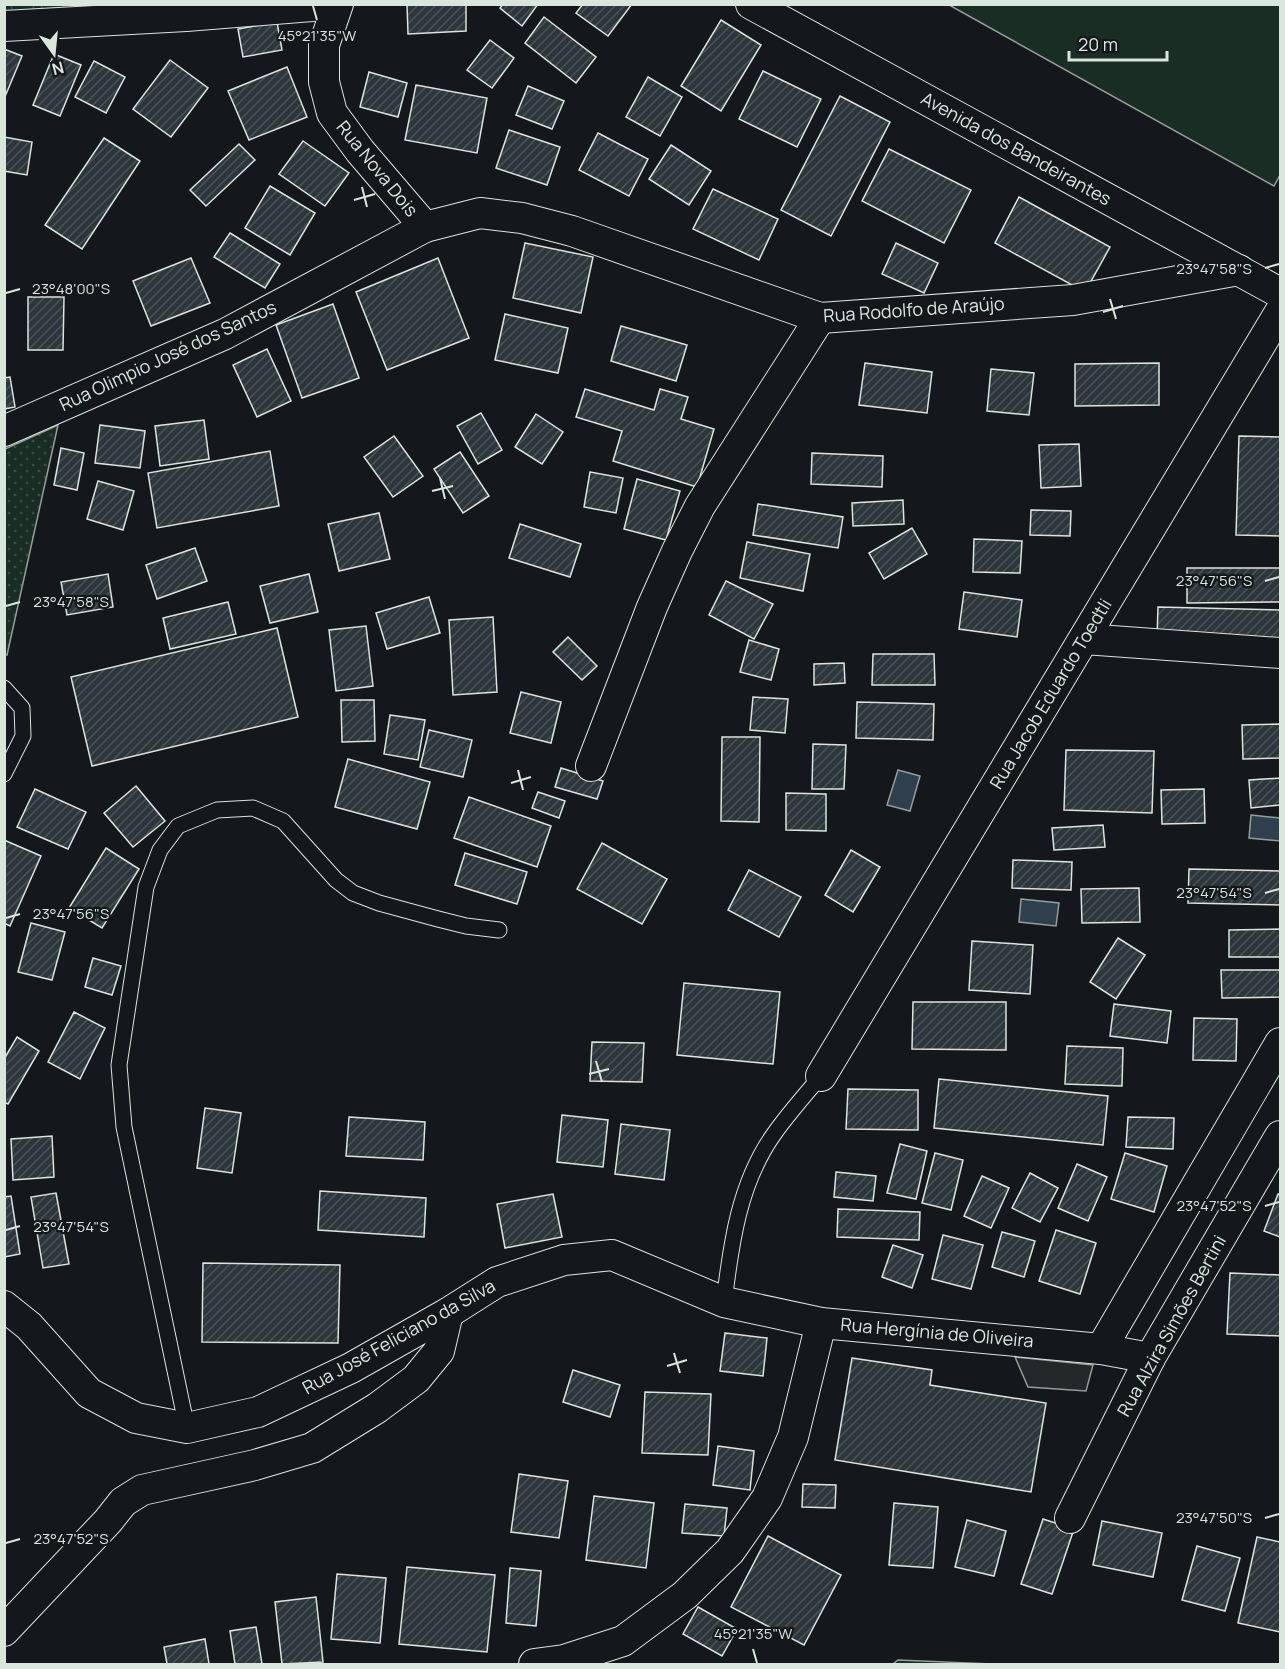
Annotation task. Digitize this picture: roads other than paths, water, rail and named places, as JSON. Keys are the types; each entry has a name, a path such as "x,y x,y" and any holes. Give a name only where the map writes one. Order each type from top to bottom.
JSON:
{"street":[{"path":"4,26 186,16 338,4"},
{"name":"Rua Nova Dois","path":"338,4 324,45 324,82 332,113 360,152 425,227"},
{"name":"Avenida dos Bandeirantes","path":"751,4 1281,293"},
{"name":"Rua Rodolfo de Araújo","path":"425,227 480,213 522,218 572,231 820,318 1073,300 1239,270"},
{"name":"Rua Olimpio José dos Santos","path":"4,431 225,333 425,227"},
{"name":"Rua Jacob Eduardo Toedtli","path":"821,1076 1281,312"},
{"path":"591,766 652,608 695,515 820,318"},
{"path":"1084,639 1281,653"},
{"path":"1101,1349 1281,1043"},
{"name":"Rua Alzira Simões Bertini","path":"1070,1518 1150,1358 1281,1136"},
{"name":"Rua José Feliciano da Silva","path":"4,1306 29,1326 89,1393 136,1418 187,1428 258,1412 351,1368 448,1313 497,1282 564,1260 612,1255 724,1302"},
{"name":"Rua Hergínia de Oliveira","path":"724,1302 821,1323 1101,1349 1150,1358"},
{"path":"4,1631 108,1521 123,1502 142,1490 255,1465 312,1448 377,1408 416,1379 439,1351 448,1313"},
{"path":"534,1665 564,1660 623,1641 685,1595 730,1551 767,1498 793,1437 821,1323"}],"lane":[{"path":"4,688 22,708 23,735 4,774"},
{"path":"187,1428 124,1127 119,1065 146,886 160,850 178,826 217,810 253,808 283,821 336,880 353,893 379,903 438,919 466,926 499,930"},
{"path":"724,1302 730,1251 738,1215 754,1169 773,1135 821,1076"}],"water":[{"path":"898,770 920,776 910,811 887,805"},
{"path":"1251,815 1280,818 1280,841 1249,838"},
{"path":"1021,899 1059,903 1056,926 1019,922"}]}
